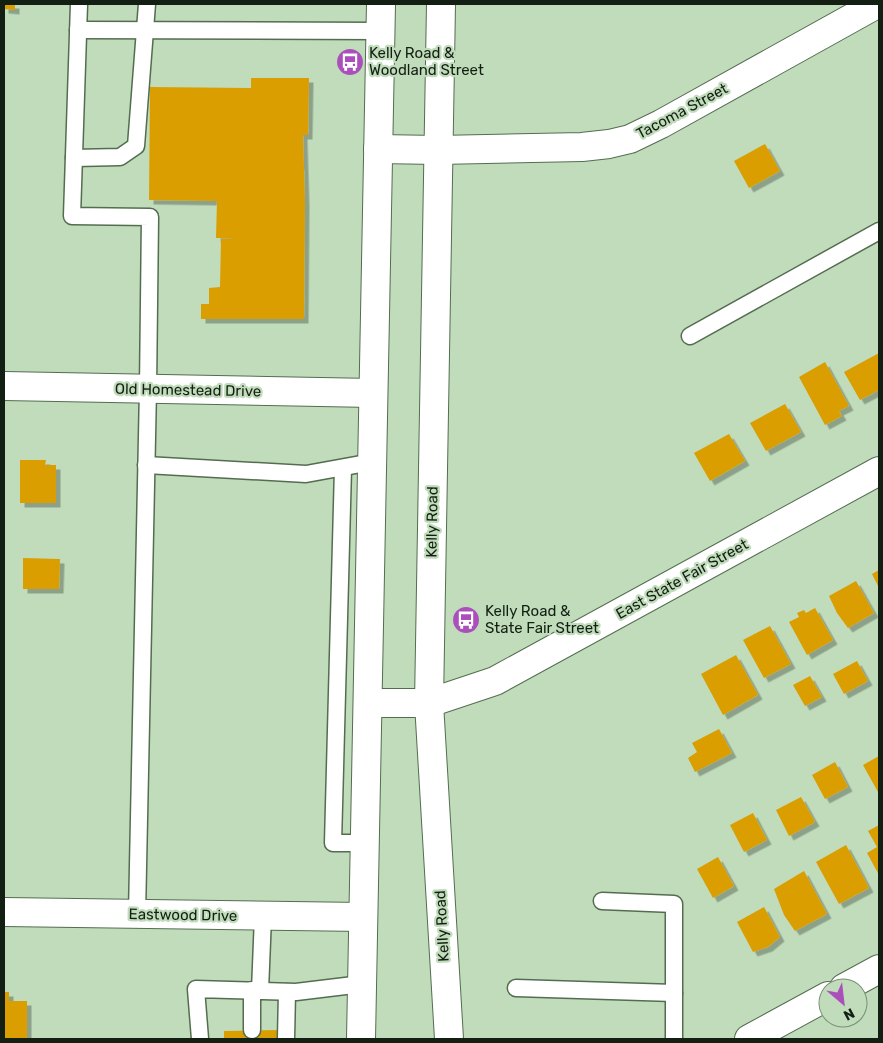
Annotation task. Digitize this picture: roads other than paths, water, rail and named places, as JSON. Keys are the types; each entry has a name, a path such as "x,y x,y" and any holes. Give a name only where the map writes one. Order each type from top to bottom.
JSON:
{"street":[{"path":"361,1039 380,4"},
{"name":"Kelly Road","path":"441,4 429,703 449,1039"},
{"name":"Tacoma Street","path":"378,149 438,150 582,147 630,139 661,124 876,4"},
{"name":"Old Homestead Drive","path":"4,386 373,393"},
{"name":"East State Fair Street","path":"368,703 429,703 495,681 879,471"},
{"name":"Eastwood Drive","path":"4,912 363,916"},
{"path":"862,978 879,969"},
{"path":"749,1039 818,1001"}],"lane":[{"path":"79,4 72,216 150,216 137,914"},
{"path":"74,158 120,157 136,146 147,4"},
{"path":"78,30 380,31"},
{"path":"690,336 879,231"},
{"path":"146,465 306,474 372,462"},
{"path":"343,468 333,843 365,843"},
{"path":"602,901 674,904 674,1039"},
{"path":"252,1030 263,916"},
{"path":"200,1039 196,989 296,992 362,984"},
{"path":"516,988 674,992"},
{"path":"286,1039 287,992"}],"place":[{"name":"Kelly Road & Woodland Street","path":"350,62"},
{"name":"Kelly Road & State Fair Street","path":"466,620"}]}
